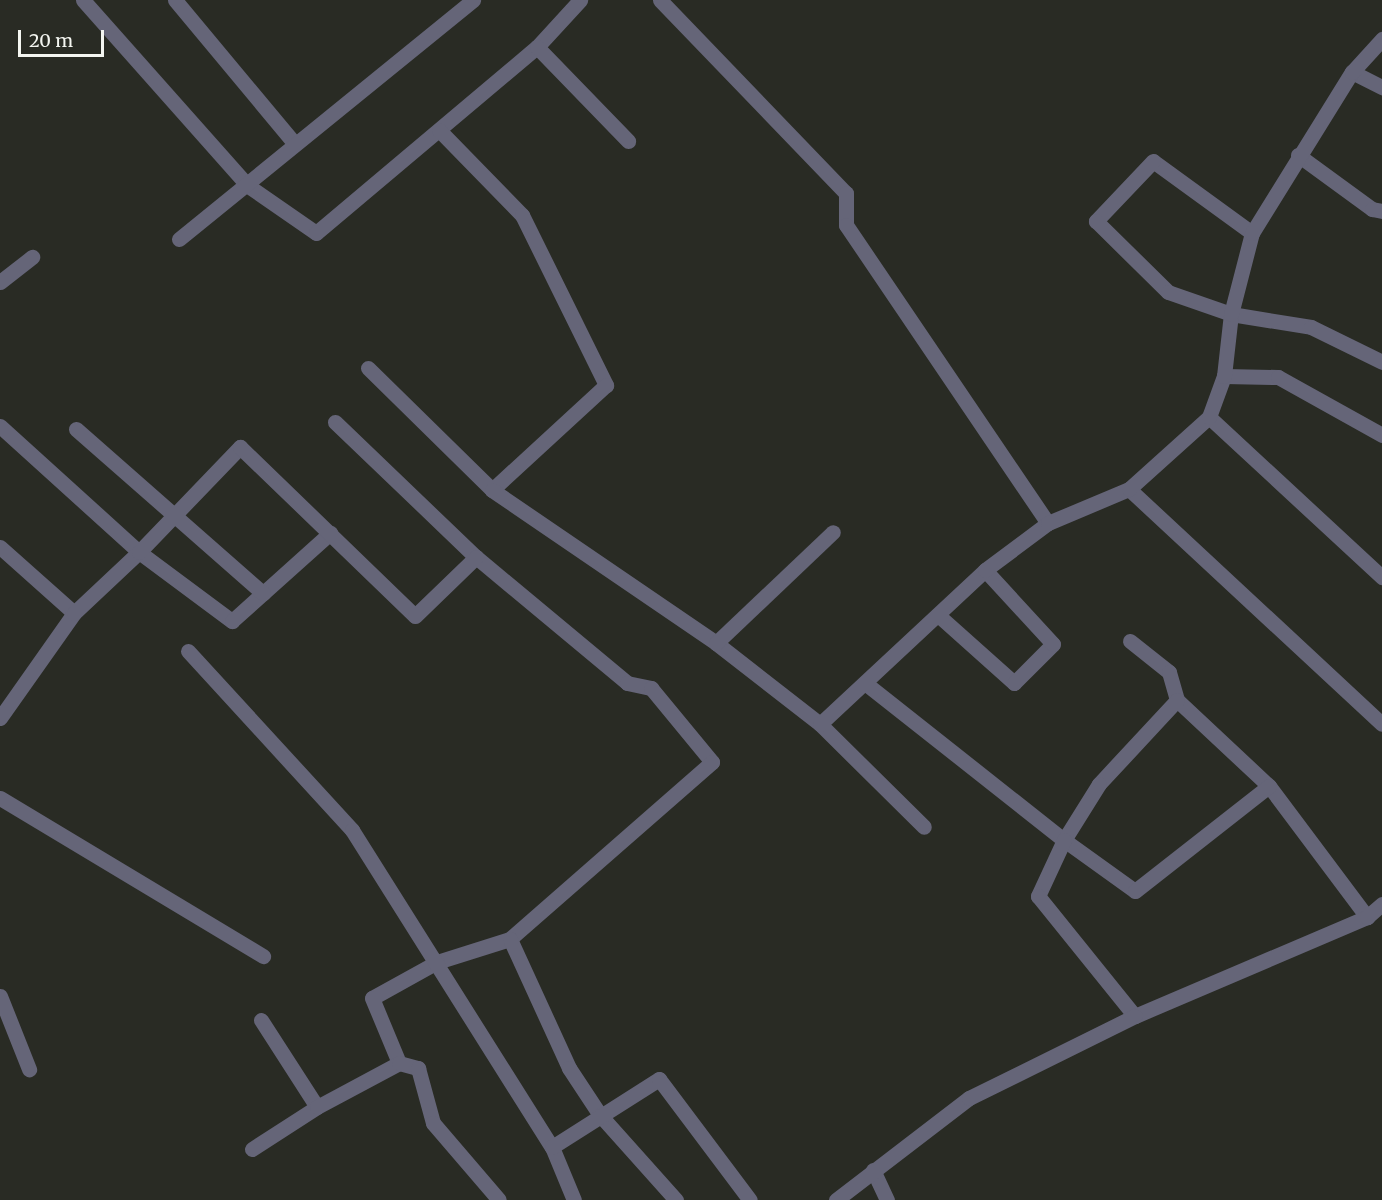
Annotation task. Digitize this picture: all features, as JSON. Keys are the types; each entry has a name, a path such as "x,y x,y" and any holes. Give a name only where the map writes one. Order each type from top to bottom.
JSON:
{"street":[{"path":"83,0 246,185 316,233 537,47 580,0"},
{"path":"176,0 294,142"},
{"path":"178,239 246,185 294,142 473,0"},
{"path":"660,0 846,193 846,225 1048,523"},
{"path":"820,724 985,570 1048,523 1129,489 1209,417 1224,376 1231,314 1252,234 1298,155 1352,72 1382,39"},
{"path":"537,47 628,141"},
{"path":"1352,72 1382,87"},
{"path":"439,130 522,215 606,385 492,490"},
{"path":"1298,155 1372,209 1382,211"},
{"path":"1252,234 1153,161 1096,221 1168,292 1231,314 1311,327 1382,362"},
{"path":"0,282 33,257"},
{"path":"368,368 492,490 716,643 820,724 924,827"},
{"path":"1224,376 1278,377 1382,435"},
{"path":"1209,417 1382,577"},
{"path":"335,422 476,556 627,683 651,688 712,762 510,939 437,962 372,998 399,1063"},
{"path":"0,426 139,552 232,621 330,533"},
{"path":"76,429 176,514 263,593"},
{"path":"0,718 74,613 139,552 240,447 415,616 476,556"},
{"path":"1129,489 1382,724"},
{"path":"716,643 832,532"},
{"path":"0,547 74,613"},
{"path":"938,615 1014,683 1053,644 985,570"},
{"path":"1130,641 1169,672 1177,700 1269,786 1367,916"},
{"path":"188,651 352,830 552,1147 574,1200"},
{"path":"865,683 1064,840 1135,891 1269,786"},
{"path":"1135,1016 1038,896 1064,840 1099,784 1177,700"},
{"path":"0,798 263,956"},
{"path":"836,1200 969,1098 1135,1016 1367,916 1382,904"},
{"path":"510,939 568,1068 600,1115 676,1200"},
{"path":"0,996 29,1069"},
{"path":"261,1020 317,1107"},
{"path":"252,1149 317,1107 399,1063 418,1068 433,1123 499,1200"},
{"path":"552,1147 659,1080 750,1200"},
{"path":"873,1170 887,1200"}]}
